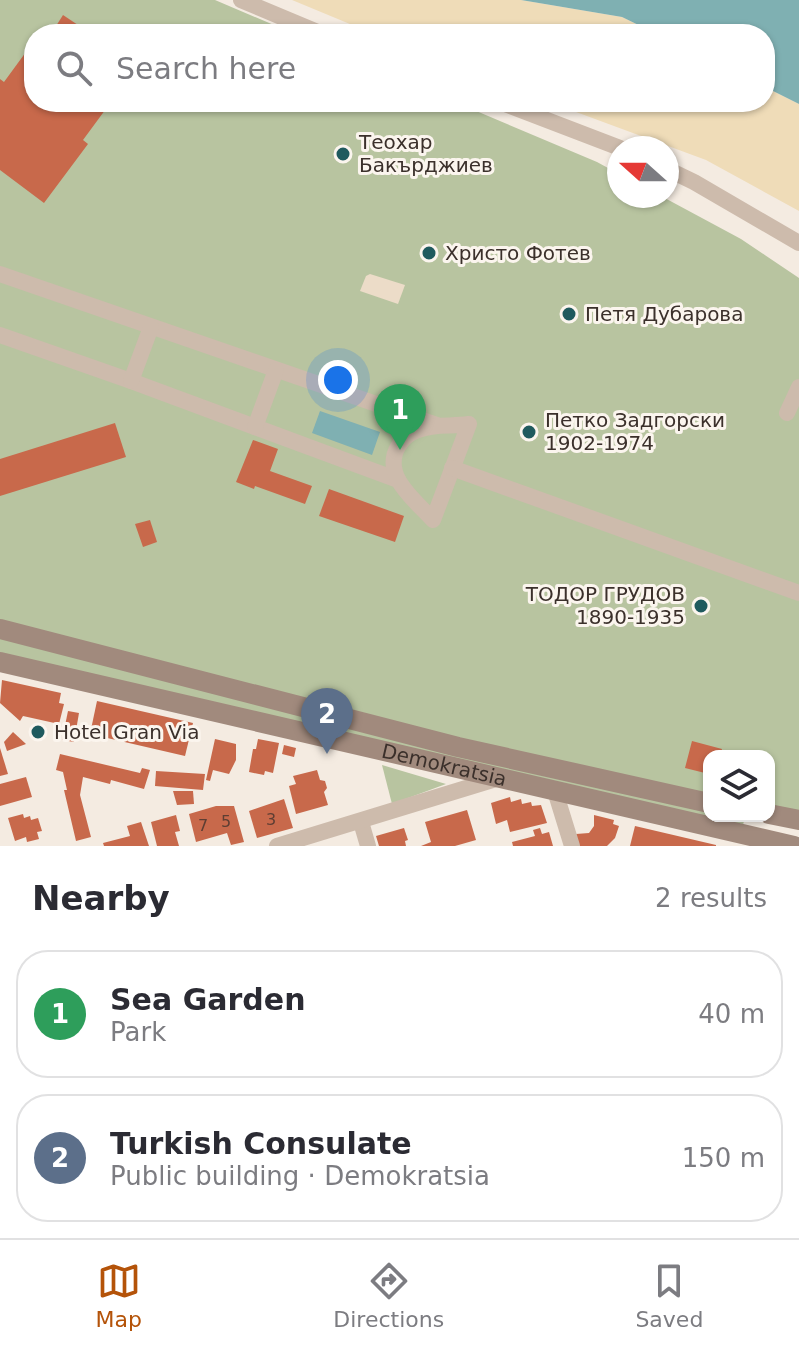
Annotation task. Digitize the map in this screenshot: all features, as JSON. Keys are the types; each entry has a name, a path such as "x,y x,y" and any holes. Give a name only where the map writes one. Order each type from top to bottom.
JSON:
{"main road":[{"name":"Demokratsia","path":"0,629 458,747 703,802"},
{"name":"Demokratsia","path":"0,662 785,845"}],"street":[{"path":"241,0 298,24"},
{"path":"526,112 607,143"},
{"path":"679,175 799,243"},
{"path":"0,274 437,425"},
{"path":"131,381 151,327"},
{"path":"0,335 398,480 433,520 469,424 437,425 418,430 401,441 394,459 398,480"},
{"path":"255,427 276,370"},
{"path":"789,406 799,387"},
{"path":"452,468 799,593"},
{"path":"277,846 499,778"},
{"path":"555,791 572,846"},
{"path":"785,818 785,845"},
{"path":"361,822 368,846"}],"green space":[{"path":"0,0 215,0 271,24 24,24 24,112 479,112 607,167 607,208 679,206 741,239 799,278 799,812 775,807 775,750 703,750 703,793 464,742 0,622"},
{"path":"0,638 703,804 703,821 0,655"},
{"path":"382,765 446,784 392,804"},
{"path":"708,822 744,822 742,830"}],"sand":[{"path":"292,0 521,0 622,17 636,24 350,24"},
{"path":"775,92 799,104 799,211 706,160 679,150 679,136 641,136 576,112 775,112"}],"shaded area":[{"path":"370,274 405,285 398,304 360,291 366,276"}],"water":[{"path":"521,0 799,0 799,104 775,92 775,24 636,24 622,17"},
{"path":"320,411 380,432 372,455 312,433"}],"building":[{"path":"63,15 76,24 57,24"},
{"path":"24,55 24,112 104,112 83,140 88,144 44,203 0,170 0,79 4,82"},
{"path":"115,423 126,457 0,496 0,459"},
{"path":"253,440 278,449 270,471 312,486 305,504 236,482"},
{"path":"329,489 404,516 395,542 319,516"},
{"path":"150,520 157,542 143,547 135,524"},
{"path":"2,680 61,693 59,703 64,704 59,724 23,716 20,721 0,703"},
{"path":"97,701 193,723 185,756 90,734"},
{"path":"68,711 79,713 74,742 62,740"},
{"path":"13,732 26,744 7,751 4,742"},
{"path":"215,739 236,744 236,760 229,774 213,770 210,781 206,780"},
{"path":"258,739 279,743 273,773 249,772"},
{"path":"692,741 722,749 703,750 703,772 685,768"},
{"path":"284,745 296,748 294,757 282,754"},
{"path":"0,748 8,774 0,776"},
{"path":"60,754 140,773 142,768 150,770 144,789 111,780 110,784 83,777 80,795 91,837 76,841 63,772 56,770"},
{"path":"317,770 320,780 325,781 328,805 296,814 289,786 296,784 293,776"},
{"path":"156,771 205,774 203,790 155,786"},
{"path":"26,777 32,797 0,806 0,784"},
{"path":"173,791 193,791 194,804 177,805"},
{"path":"510,797 511,802 521,799 522,804 531,802 532,806 541,805 547,823 510,832 507,820 496,824 491,803"},
{"path":"284,799 293,828 257,838 249,811"},
{"path":"216,806 234,806 244,842 231,845 227,833 196,842 189,814"},
{"path":"467,810 476,840 455,846 421,846 431,842 425,822"},
{"path":"23,814 24,818 30,816 31,820 38,818 42,831 37,832 39,839 27,842 26,837 15,841 8,818"},
{"path":"176,815 180,831 175,832 179,846 157,846 151,822"},
{"path":"594,815 614,820 613,824 619,826 615,838 607,846 579,846 576,834 589,833 594,826"},
{"path":"141,822 149,846 104,846 103,843 130,836 127,826"},
{"path":"635,826 716,845 716,846 630,846"},
{"path":"404,828 408,840 405,841 406,846 379,846 376,836"},
{"path":"540,828 542,834 549,832 553,846 513,846 512,842 535,836 533,830"}],"place":[{"name":"Теохар Бакърджиев","path":"343,154"},
{"name":"Христо Фотев","path":"429,253"},
{"name":"Петя Дубарова","path":"569,314"},
{"name":"Петко Задгорски 1902-1974","path":"529,432"},
{"name":"Sea Garden","path":"400,450"},
{"name":"TOДOP ГРУДОВ 1890-1935","path":"701,606"},
{"name":"Hotel Gran Via","path":"38,732"},
{"name":"Turkish Consulate","path":"327,754"}]}
